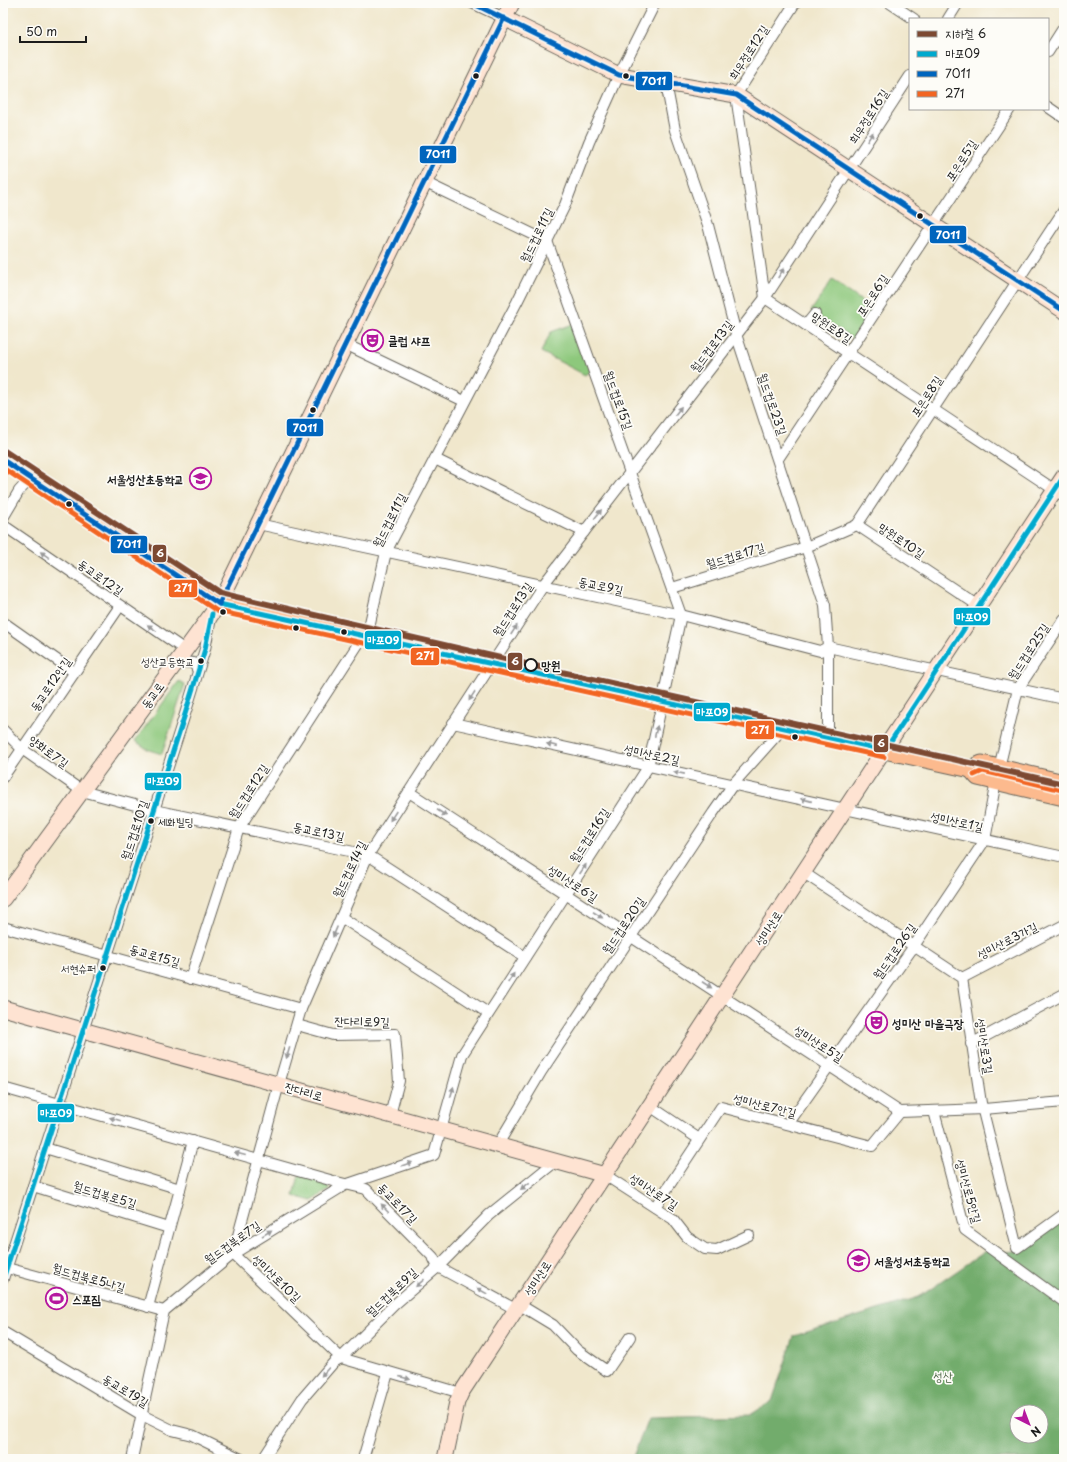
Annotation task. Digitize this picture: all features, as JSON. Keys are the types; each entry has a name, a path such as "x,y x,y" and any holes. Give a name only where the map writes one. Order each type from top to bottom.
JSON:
{"main road":[{"path":"3,460 31,478 216,609 366,635 971,769 982,764 997,775 1064,797"},
{"path":"997,775 1064,783"}],"street":[{"path":"472,3 619,75 736,95 1064,311"},
{"name":"동교로","path":"3,899 216,609 512,3"},
{"name":"월드컵로11길","path":"366,635 386,552 565,205 589,142 619,75 655,3"},
{"name":"희우정로12길","path":"736,95 795,3"},
{"path":"890,3 912,18"},
{"path":"949,18 958,3"},
{"path":"1049,50 1064,27"},
{"name":"희우정로16길","path":"849,170 909,78"},
{"name":"월드컵로23길","path":"666,83 675,130 708,225 736,334 825,605 828,647 828,737"},
{"path":"736,95 765,298"},
{"path":"1049,108 1064,118"},
{"name":"포은로5길","path":"934,226 1009,110"},
{"name":"월드컵로13길","path":"493,663 542,586 765,298 849,170"},
{"path":"424,182 547,241"},
{"name":"포은로8길","path":"857,525 1064,210"},
{"name":"포은로6길","path":"778,459 934,226"},
{"name":"월드컵로15길","path":"547,241 682,615"},
{"name":"망원로8길","path":"765,298 1060,493"},
{"path":"806,325 815,314"},
{"path":"345,344 464,401"},
{"path":"435,459 584,532"},
{"name":"성미산로","path":"445,1459 457,1402 461,1393 979,606 1060,493 1064,476"},
{"path":"3,518 19,491 31,478"},
{"name":"동교로9길","path":"258,524 682,615 820,651 828,647 1064,699"},
{"name":"동교로12길","path":"3,525 185,650"},
{"path":"806,547 857,525"},
{"name":"망원로10길","path":"857,525 979,606"},
{"name":"월드컵로17길","path":"672,588 806,547"},
{"name":"동교로12안길","path":"3,777 120,606"},
{"name":"월드컵로10길","path":"84,1031 106,955 186,711 197,669 205,649 216,609"},
{"path":"663,701 682,615"},
{"name":"월드컵로25길","path":"997,775 1018,689 1064,619"},
{"path":"3,622 74,672"},
{"name":"월드컵로12길","path":"190,979 239,828 366,635"},
{"path":"175,665 188,662 194,663 197,669"},
{"name":"월드컵로14길","path":"279,1084 301,1010 368,855 493,663"},
{"name":"월드컵로16길","path":"441,1129 462,1055 648,767 663,701"},
{"name":"성미산로2길","path":"454,723 648,767 734,783 844,809"},
{"name":"월드컵로20길","path":"497,1146 541,1072 734,783 784,727"},
{"name":"양화로7길","path":"3,730 22,749 82,791"},
{"name":"월드컵로26길","path":"788,1124 914,946 985,840 997,775"},
{"name":"동교로13길","path":"82,791 154,810 368,855 525,957"},
{"name":"성미산로6길","path":"409,792 723,996"},
{"name":"성미산로1길","path":"844,809 1064,857"},
{"path":"804,873 962,978"},
{"path":"341,918 488,1013"},
{"name":"성미산로3가길","path":"962,978 1064,926"},
{"name":"동교로15길","path":"3,927 301,1010"},
{"name":"성미산로3길","path":"962,978 981,1102 984,1109 1016,1248 1062,1215"},
{"path":"971,1044 1064,994"},
{"name":"성미산로5길","path":"723,996 900,1112"},
{"name":"잔다리로","path":"3,1008 605,1175"},
{"name":"잔다리로9길","path":"296,1025 333,1035 395,1034 399,1081 390,1115"},
{"path":"3,1279 84,1031"},
{"name":"성미산로10길","path":"279,1084 260,1160 233,1254 341,1358 388,1373 461,1393"},
{"name":"동교로17길","path":"3,1088 345,1185 366,1189 433,1257 438,1267 553,1325 577,1350 608,1371 630,1337"},
{"path":"900,1112 984,1109 1064,1102"},
{"path":"650,1106 699,1139"},
{"name":"성미산로7안길","path":"655,1207 721,1107 872,1146 900,1112"},
{"name":"성미산로5안길","path":"934,1111 965,1230 1064,1302"},
{"name":"월드컵북로7길","path":"164,1312 233,1254 345,1185 434,1155 441,1129"},
{"path":"148,1307 193,1141"},
{"path":"45,1148 180,1189"},
{"name":"월드컵북로9길","path":"263,1459 302,1399 334,1362 341,1358 394,1306 438,1267 489,1215 556,1162"},
{"name":"성미산로7길","path":"605,1175 673,1219 687,1237 705,1249 717,1250 749,1236"},
{"name":"월드컵북로5길","path":"33,1186 169,1228"},
{"name":"월드컵북로5나길","path":"7,1268 164,1312"},
{"path":"132,1459 164,1312"},
{"name":"동교로19길","path":"3,1332 142,1415 172,1430 192,1435 241,1459"},
{"path":"363,1459 388,1373"}],"green space":[{"path":"832,280 873,309 853,339 811,311"},
{"path":"573,324 590,371 585,375 541,352 551,332"},
{"path":"179,681 185,684 162,754 149,750 135,741"},
{"path":"299,1175 327,1183 329,1190 312,1201 294,1196"},
{"name":"성산","path":"1064,1217 1064,1459 632,1459 648,1418 750,1415 772,1401 794,1336 919,1297 986,1251 1001,1253 1014,1251"}],"metro line":[{"name":"6","path":"3,450 220,593 526,664 1064,784"}],"transit line":[{"name":"7011","path":"472,3 619,75 736,95 1064,311"},
{"name":"7011","path":"3,460 219,604 504,18"},
{"name":"271","path":"3,468 217,611 884,757"},
{"name":"마포09","path":"219,604 885,750 1064,476"},
{"name":"마포09","path":"3,1279 186,711 205,649 212,614"},
{"name":"271","path":"974,775 983,771 1062,790"}],"place":[{"name":"클럽 샤프","path":"372,340"},
{"name":"서울성산초등학교","path":"200,479"},
{"name":"성산교등학교","path":"201,661"},
{"name":"망원","path":"531,665"},
{"name":"세화빌딩","path":"151,821"},
{"name":"서현슈퍼","path":"103,968"},
{"name":"성미산 마을극장","path":"877,1023"},
{"name":"서울성서초등학교","path":"859,1261"},
{"name":"스포짐","path":"56,1299"}]}
